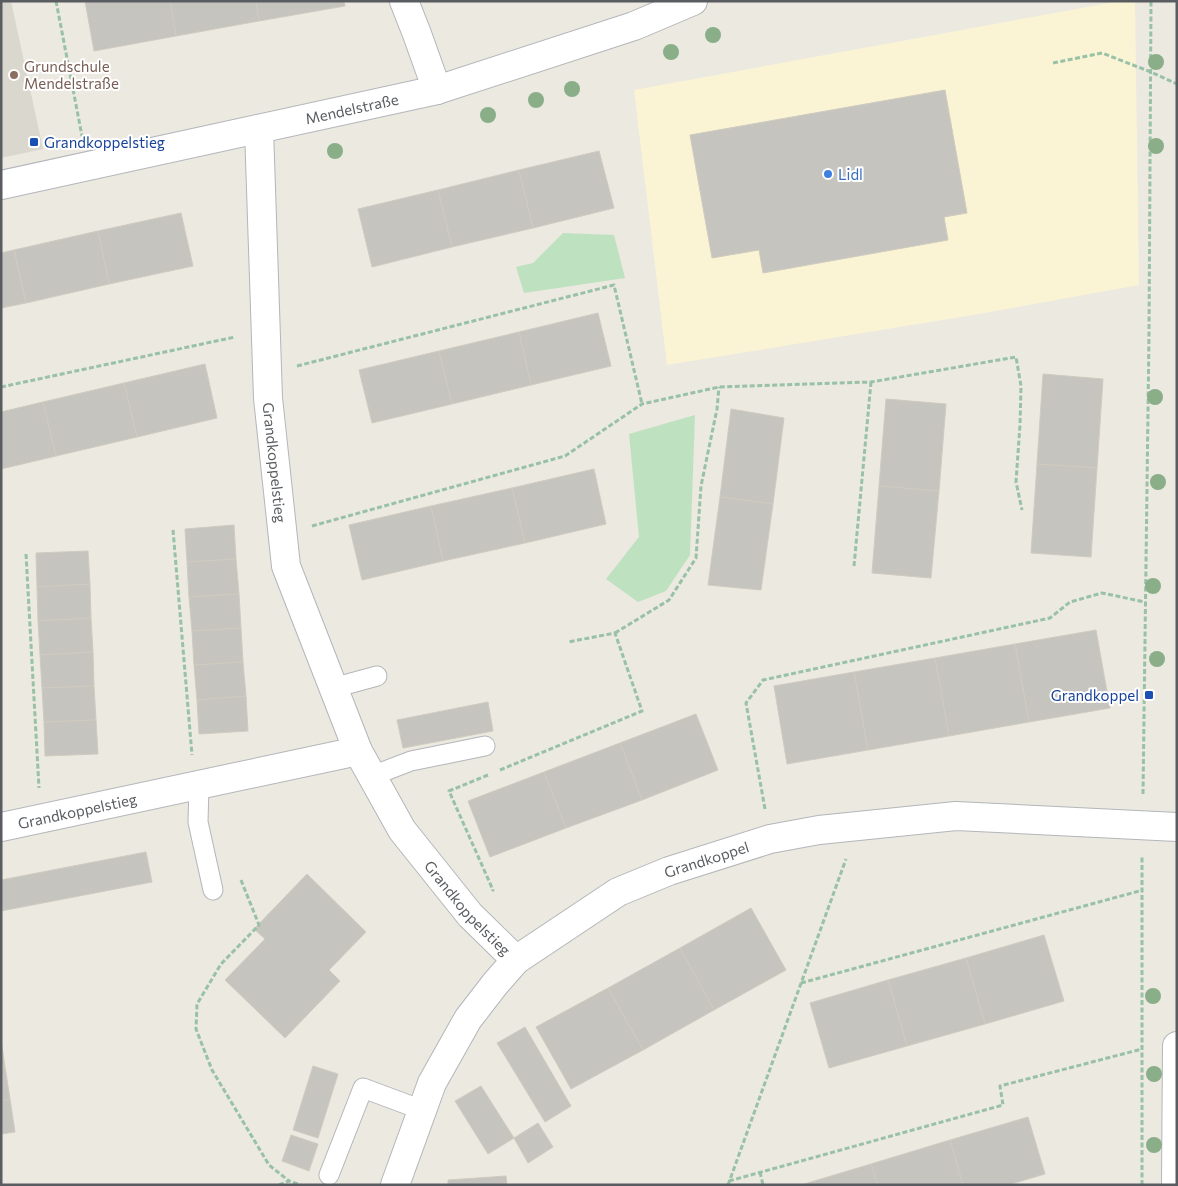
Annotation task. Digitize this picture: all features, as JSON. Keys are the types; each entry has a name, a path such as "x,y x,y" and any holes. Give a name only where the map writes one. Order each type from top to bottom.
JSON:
{"street":[{"path":"404,1 437,90"},
{"name":"Mendelstraße","path":"1,185 437,90 634,26 693,1"},
{"name":"Grandkoppelstieg","path":"259,129 268,398 286,566 358,751 402,830 470,915 516,960"},
{"name":"Grandkoppelstieg","path":"1,826 358,751"},
{"name":"Grandkoppel","path":"395,1185 432,1083 468,1019 516,960 618,892 669,871 770,839 820,830 956,816 1177,827"},
{"path":"1176,1185 1177,1046"}],"lane":[{"path":"333,688 377,676"},
{"path":"372,776 411,761 485,746"},
{"path":"197,785 198,822 213,890"},
{"path":"329,1175 363,1088 422,1110"}],"path":[{"path":"56,1 88,166"},
{"path":"1142,1185 1142,825 1149,334 1151,1"},
{"path":"1053,63 1102,53 1177,84"},
{"path":"267,373 614,285 642,404"},
{"path":"1,387 266,331"},
{"path":"282,534 565,456 642,404 718,387 871,382 1016,357 1021,386 1016,482 1022,510"},
{"path":"854,566 871,382"},
{"path":"568,642 615,634 669,600 696,558 701,486 717,409 718,387"},
{"path":"173,530 197,785"},
{"path":"26,554 40,818"},
{"path":"770,839 746,703 763,680 1050,618 1070,602 1102,593 1145,602"},
{"path":"498,771 642,711 615,634"},
{"path":"470,915 493,890 449,791 489,774"},
{"path":"729,1183 858,826"},
{"path":"237,872 259,924 221,964 197,1004 196,1029 212,1070 269,1165 288,1181 301,1185"},
{"path":"801,983 1143,890"},
{"path":"729,1183 760,1172 1003,1105 1000,1086 1142,1048"},
{"path":"760,1172 763,1185"},
{"path":"279,1185 288,1181"}],"shaded area":[{"name":"Grundschule Mendelstraße","path":"1,1 11,1 43,149 1,158"},
{"path":"1120,1 1135,1 1139,285 979,314 667,365 634,90"}],"green space":[{"path":"563,233 614,235 625,278 524,293 516,267 533,263"},
{"path":"695,415 690,555 666,591 638,602 606,579 639,537 629,434"}],"building":[{"path":"85,1 170,1 176,36 94,51"},
{"path":"170,1 256,1 259,21 176,36"},
{"path":"256,1 344,1 345,6 259,21"},
{"name":"Lidl","path":"945,90 967,213 944,217 948,240 763,273 759,250 712,258 690,135"},
{"path":"599,151 614,208 533,228 519,170"},
{"path":"519,170 533,228 452,247 438,190"},
{"path":"438,190 452,247 372,267 358,209"},
{"path":"181,213 193,266 109,284 98,231"},
{"path":"98,231 109,284 26,303 14,250"},
{"path":"14,250 26,303 1,308 1,253"},
{"path":"598,313 611,366 531,385 519,332"},
{"path":"519,332 531,385 452,404 439,351"},
{"path":"439,351 452,404 372,423 359,370"},
{"path":"205,364 217,418 137,437 124,383"},
{"path":"1043,374 1103,379 1097,468 1037,464"},
{"path":"124,383 137,437 56,456 43,402"},
{"path":"886,399 946,404 939,491 879,486"},
{"path":"43,402 56,456 1,469 1,412"},
{"path":"731,409 784,418 773,504 720,497"},
{"path":"1037,464 1097,468 1091,557 1031,553"},
{"path":"594,469 606,524 525,543 512,488"},
{"path":"879,486 939,491 931,578 872,573"},
{"path":"512,488 525,543 443,561 431,506"},
{"path":"720,497 773,504 761,590 708,585"},
{"path":"431,506 443,561 362,580 349,525"},
{"path":"234,525 236,559 187,562 185,529"},
{"path":"88,551 90,584 37,587 36,553"},
{"path":"236,559 239,594 189,597 187,562"},
{"path":"90,584 91,618 38,621 37,587"},
{"path":"239,594 241,628 192,631 189,597"},
{"path":"91,618 93,652 40,655 38,621"},
{"path":"241,628 243,662 194,665 192,631"},
{"path":"1096,630 1110,708 1029,722 1015,644"},
{"path":"1015,644 1029,722 949,736 935,658"},
{"path":"93,652 94,686 42,688 40,655"},
{"path":"935,658 949,736 868,750 854,672"},
{"path":"243,662 246,696 197,700 194,665"},
{"path":"854,672 868,750 787,764 774,686"},
{"path":"94,686 96,720 44,722 42,688"},
{"path":"246,696 248,731 199,734 197,700"},
{"path":"488,702 493,731 403,748 397,720"},
{"path":"696,714 718,770 642,800 620,743"},
{"path":"96,720 98,754 45,756 44,722"},
{"path":"620,743 642,800 566,828 544,772"},
{"path":"544,772 566,828 490,857 468,801"},
{"path":"146,852 152,882 1,911 1,880"},
{"path":"307,874 366,932 329,970 340,981 285,1038 225,980 265,939 254,929"},
{"path":"751,908 786,970 714,1010 680,948"},
{"path":"1044,935 1064,1001 985,1024 966,958"},
{"path":"680,948 714,1010 643,1050 608,988"},
{"path":"966,958 985,1024 907,1046 888,980"},
{"path":"888,980 907,1046 829,1068 810,1003"},
{"path":"608,988 643,1050 571,1089 536,1027"},
{"path":"525,1027 571,1106 545,1122 497,1043"},
{"path":"1,1040 5,1067 1,1067"},
{"path":"313,1066 338,1074 318,1138 293,1130"},
{"path":"1,1067 5,1067 10,1099 1,1101"},
{"path":"481,1086 514,1138 488,1154 455,1101"},
{"path":"10,1099 15,1132 1,1134 1,1101"},
{"path":"1028,1117 1045,1174 1008,1185 963,1185 950,1140"},
{"path":"538,1123 553,1147 528,1163 514,1138"},
{"path":"291,1135 318,1144 309,1171 282,1161"},
{"path":"950,1140 963,1185 878,1185 871,1164"},
{"path":"871,1164 878,1185 801,1185"},
{"path":"506,1176 507,1185 448,1185 448,1180"}],"place":[{"name":"Grundschule Mendelstraße","path":"14,75"},
{"name":"Grandkoppelstieg","path":"34,142"},
{"name":"Lidl","path":"828,174"},
{"name":"Grandkoppel","path":"1149,695"}]}
